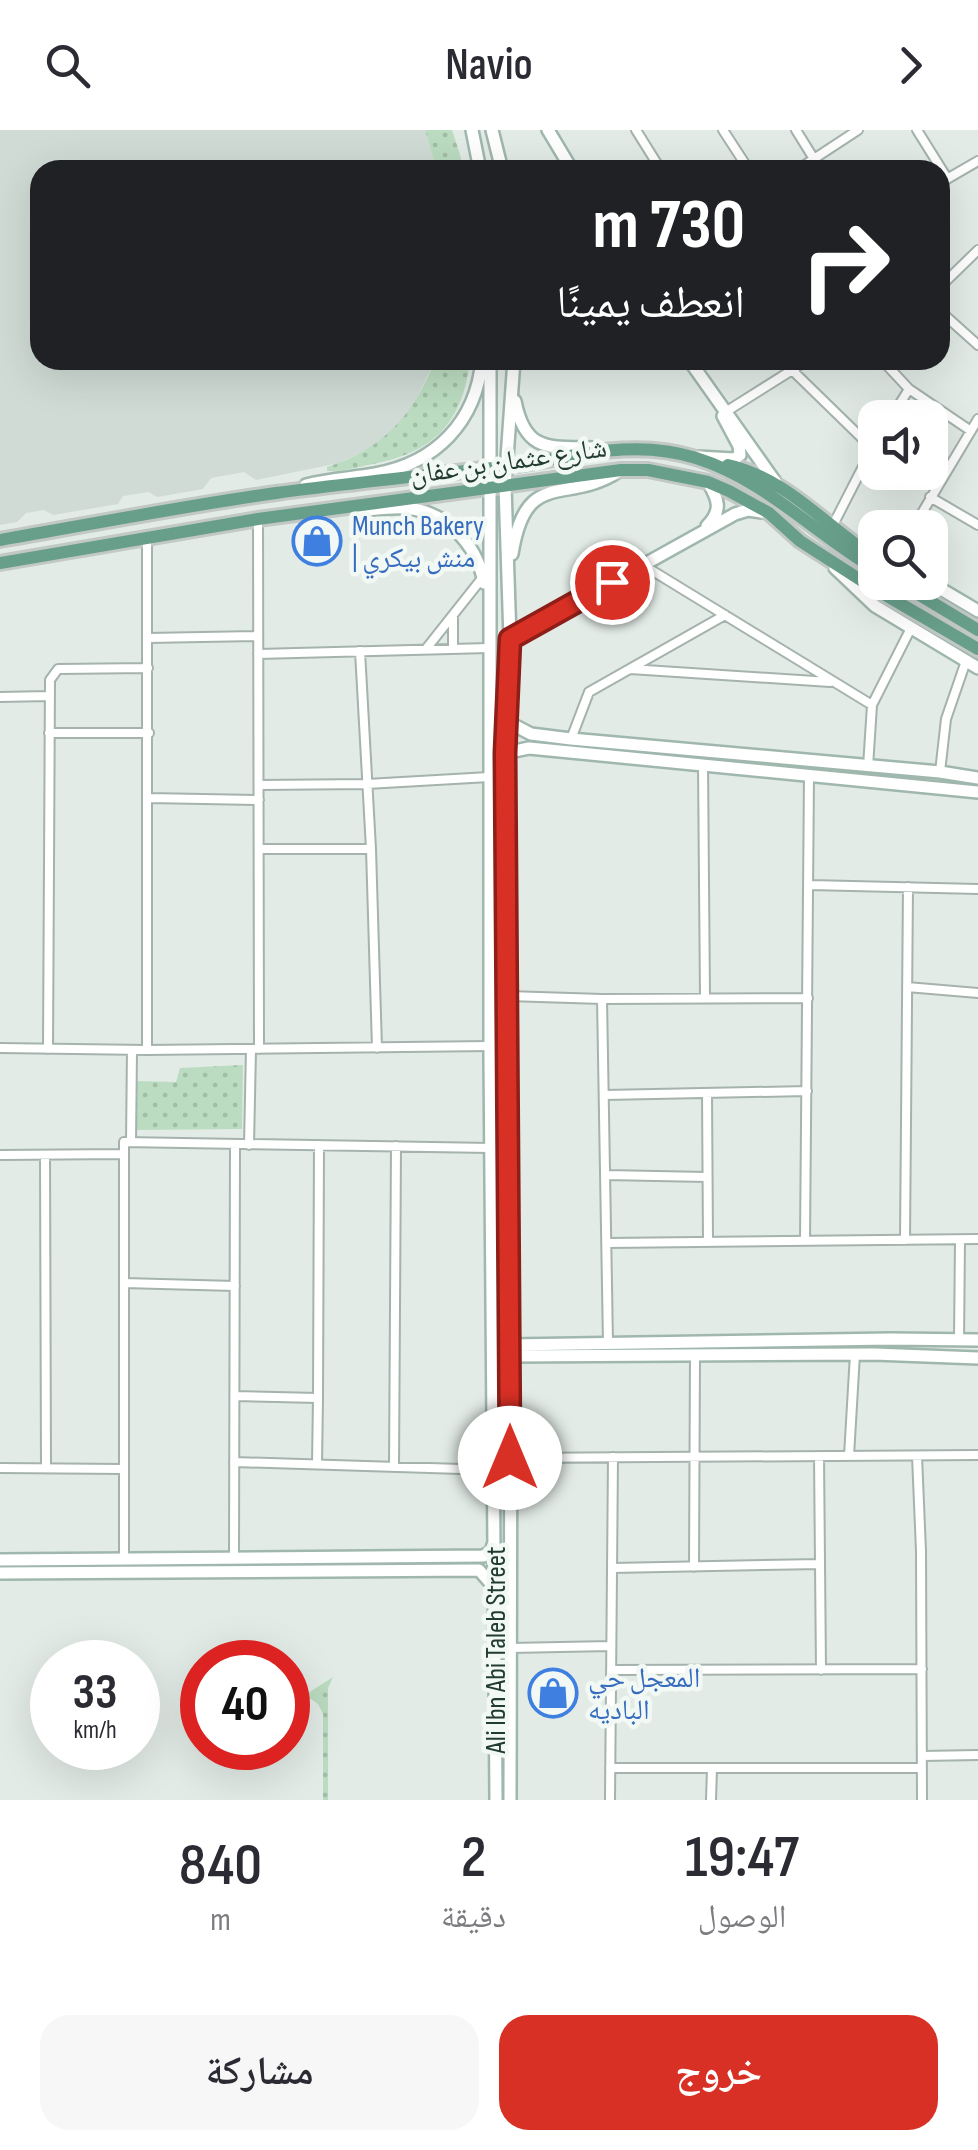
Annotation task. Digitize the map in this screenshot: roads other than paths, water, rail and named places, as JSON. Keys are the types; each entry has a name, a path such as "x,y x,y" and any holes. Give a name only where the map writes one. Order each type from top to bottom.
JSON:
{"main road":[{"name":"شارع عثمان بن عفان","path":"0,540 277,493 499,467 603,448 655,450 692,456 723,467 771,494 858,558"},
{"path":"692,456 749,470 776,483 858,543"},
{"name":"شارع عثمان بن عفان","path":"0,563 258,519 621,470 648,470 708,482 769,513 821,555 978,649"},
{"path":"927,600 978,630"}],"street":[{"path":"472,130 478,160"},
{"path":"492,130 500,160"},
{"path":"548,130 566,160"},
{"path":"636,130 655,160"},
{"path":"723,130 742,160"},
{"path":"796,130 814,159 858,130"},
{"path":"835,130 842,141"},
{"path":"917,130 933,160"},
{"path":"950,177 978,161"},
{"path":"950,277 978,250"},
{"path":"950,320 978,345"},
{"path":"277,493 322,480 377,474 411,464 434,451 457,431 472,404 483,370"},
{"name":"Ali Ibn Abi Taleb Street","path":"487,370 499,467 488,609 496,1800"},
{"path":"499,467 513,370"},
{"path":"513,370 515,404 524,433 536,442 558,448 603,448"},
{"path":"692,456 734,460 740,455 740,446 696,370"},
{"path":"727,411 792,370 858,431"},
{"path":"891,370 909,389 971,431"},
{"path":"701,378 776,483"},
{"path":"903,400 909,389"},
{"path":"923,510 978,420"},
{"path":"508,588 518,520 530,504 549,491 606,480 621,470"},
{"path":"832,526 858,476"},
{"path":"694,539 718,512 719,500 708,482"},
{"path":"498,487 508,588"},
{"path":"930,497 978,525"},
{"path":"249,1145 259,849 258,519 322,512 420,510 442,519 471,548 483,577 488,609"},
{"path":"510,639 748,510 769,513"},
{"path":"147,539 147,1050"},
{"path":"821,555 875,606 972,664 946,719 940,772"},
{"path":"643,565 872,705"},
{"path":"426,650 483,577"},
{"name":"Ali Ibn Abi Taleb Street","path":"508,588 505,753 511,1350 510,1800"},
{"path":"948,594 978,612"},
{"path":"453,615 454,649"},
{"path":"571,739 589,692 726,615"},
{"path":"868,767 872,705 911,628"},
{"path":"148,638 258,636"},
{"path":"258,654 488,648"},
{"path":"360,651 377,1048"},
{"path":"48,1049 50,680 58,669 148,668"},
{"path":"630,670 835,682"},
{"path":"0,697 49,696"},
{"path":"506,721 531,734 571,739 978,778"},
{"path":"49,733 148,732"},
{"path":"529,748 526,740 531,734"},
{"path":"505,753 529,748 978,792"},
{"path":"704,765 706,998"},
{"path":"805,1241 809,775"},
{"path":"259,785 489,777"},
{"path":"149,798 259,800"},
{"path":"259,849 371,850"},
{"path":"810,884 978,889"},
{"path":"906,1240 908,886"},
{"path":"907,987 978,993"},
{"path":"507,996 602,1000 808,998"},
{"path":"602,1000 608,1342"},
{"path":"0,1048 490,1046"},
{"path":"132,1050 132,1142"},
{"path":"605,1095 807,1091"},
{"path":"707,1093 708,1242"},
{"path":"124,1559 124,1142 490,1148"},
{"path":"234,1558 236,1144"},
{"path":"317,1464 319,1146"},
{"path":"394,1467 396,1146"},
{"path":"0,1154 124,1154"},
{"path":"45,1155 46,1468"},
{"path":"606,1174 707,1177"},
{"path":"608,1243 978,1239"},
{"path":"959,1340 960,1240"},
{"path":"124,1283 235,1286"},
{"path":"511,1350 608,1342 978,1340"},
{"path":"511,1350 978,1358"},
{"path":"694,1566 695,1354"},
{"path":"849,1456 855,1354"},
{"path":"234,1396 318,1398"},
{"path":"819,1456 821,1670"},
{"path":"918,1456 922,1800"},
{"path":"510,1458 978,1456"},
{"path":"610,1800 613,1457"},
{"path":"234,1462 493,1470"},
{"path":"0,1468 124,1469"},
{"path":"0,1560 482,1556 491,1552 494,1541"},
{"path":"612,1568 820,1564"},
{"path":"0,1573 479,1570 494,1587"},
{"path":"510,1648 611,1646"},
{"path":"610,1670 922,1669"},
{"path":"922,1756 978,1755"},
{"path":"610,1768 922,1768"},
{"path":"712,1768 712,1800"}],"place":[{"name":"Munch Bakery | منش بيكري","path":"317,541"},
{"name":"المعجل حي الباديه","path":"553,1693"}]}
